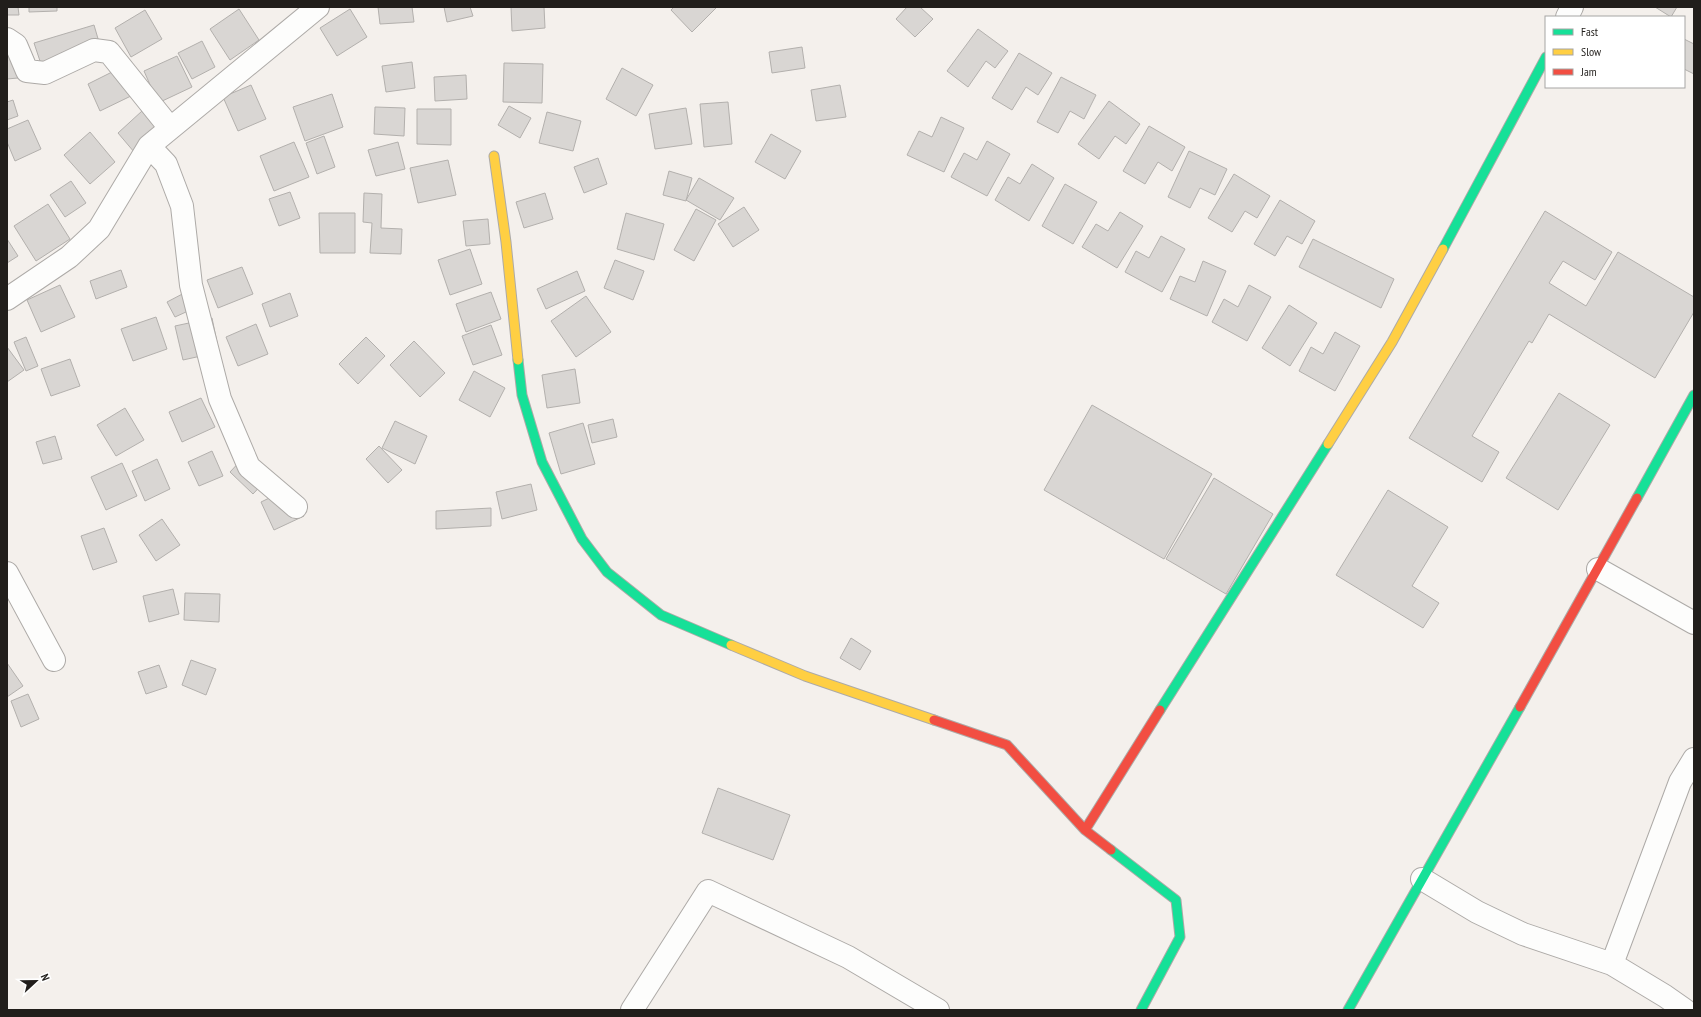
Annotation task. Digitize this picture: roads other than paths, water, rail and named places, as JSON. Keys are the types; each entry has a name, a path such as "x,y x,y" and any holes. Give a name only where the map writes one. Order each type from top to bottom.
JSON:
{"street":[{"path":"7,299 69,257 99,229 149,146 318,7"},
{"path":"1568,16 1572,7"},
{"path":"7,39 16,45 27,71 45,73 94,50 109,52 170,128"},
{"path":"1085,830 1392,342 1545,59"},
{"path":"149,146 166,164 182,206 191,285 220,399 249,467 296,507"},
{"path":"494,156 506,242 514,331 522,395 542,462 582,539 607,572 661,615 805,676 1007,745 1085,830 1176,900 1180,937 1141,1010"},
{"path":"1348,1010 1598,569 1694,395"},
{"path":"1598,569 1694,623"},
{"path":"7,573 54,660"},
{"path":"1612,964 1680,782 1694,759"},
{"path":"1422,879 1477,912 1523,934 1612,964 1685,1010"},
{"path":"632,1010 708,890 848,957 938,1010"}]}
